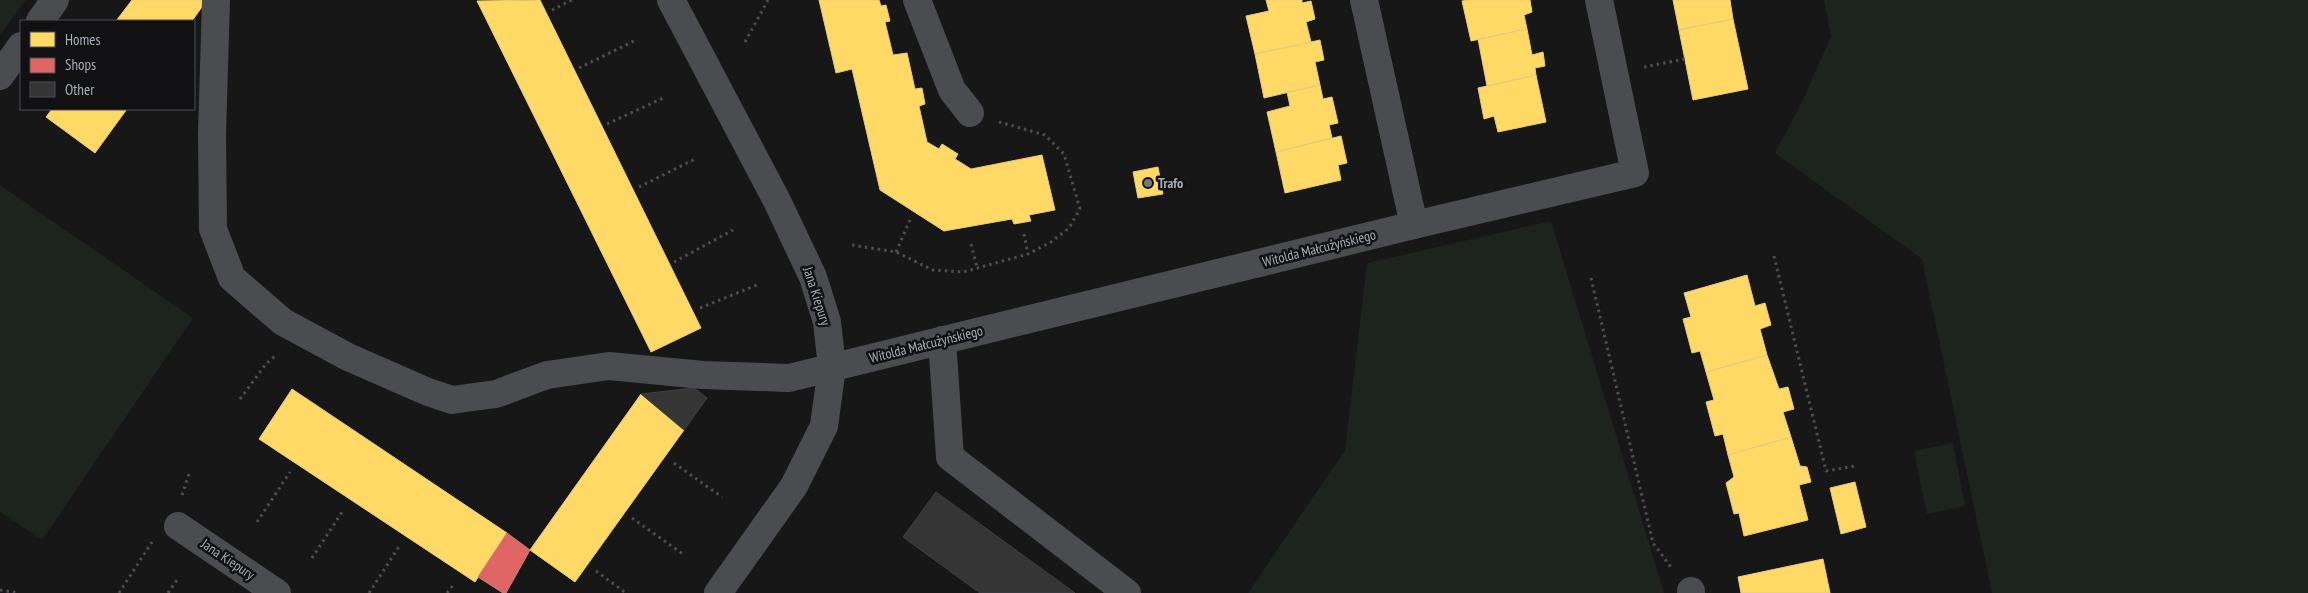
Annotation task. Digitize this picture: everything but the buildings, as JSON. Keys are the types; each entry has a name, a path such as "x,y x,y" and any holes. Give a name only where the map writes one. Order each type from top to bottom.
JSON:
{"street":[{"path":"41,20 55,0"},
{"name":"Witolda Małcużyńskiego","path":"216,0 212,134 213,228 232,278 283,322 301,332 366,365 428,392 452,400 496,394 547,375 608,366 703,375 790,378 1414,225 1635,173 1600,0"},
{"name":"Jana Kiepury","path":"671,0 777,200 813,277 827,322 832,367 824,426 794,486 718,593"},
{"path":"918,0 952,90 970,112"},
{"path":"1364,0 1414,225"},
{"path":"0,76 20,47"},
{"path":"942,340 950,457 1127,593"},
{"name":"Jana Kiepury","path":"178,526 278,593"}],"path":[{"path":"552,10 572,0"},
{"path":"745,42 768,0"},
{"path":"579,68 634,41"},
{"path":"1640,68 1685,59"},
{"path":"607,124 663,98"},
{"path":"852,245 896,252 933,270 963,272 1028,254 1051,242 1069,228 1080,209 1064,154 1045,135 970,112"},
{"path":"639,187 695,160"},
{"path":"896,252 910,220"},
{"path":"674,262 733,230"},
{"path":"1024,234 1028,254"},
{"path":"971,244 977,267"},
{"path":"1774,256 1826,471 1855,466"},
{"path":"1591,278 1653,544 1691,592"},
{"path":"700,308 757,285"},
{"path":"240,399 266,364 301,332"},
{"path":"674,463 722,497"},
{"path":"258,522 290,472"},
{"path":"312,558 344,509"},
{"path":"632,518 683,554"},
{"path":"369,593 400,545"},
{"path":"596,571 626,593"},
{"path":"168,593 177,580"},
{"path":"447,593 454,584"},
{"path":"0,590 19,593"}],"shaded area":[{"path":"0,0 26,0 0,35"},
{"path":"1824,0 2308,0 2308,593 1992,593 1922,259 1775,153 1802,102 1831,36"},
{"path":"0,185 193,318 42,540 0,512"},
{"path":"1551,221 1664,593 1248,593 1345,450 1367,263"},
{"path":"1953,443 1965,506 1927,514 1914,451"}],"place":[{"name":"Trafo","path":"1148,183"}]}
